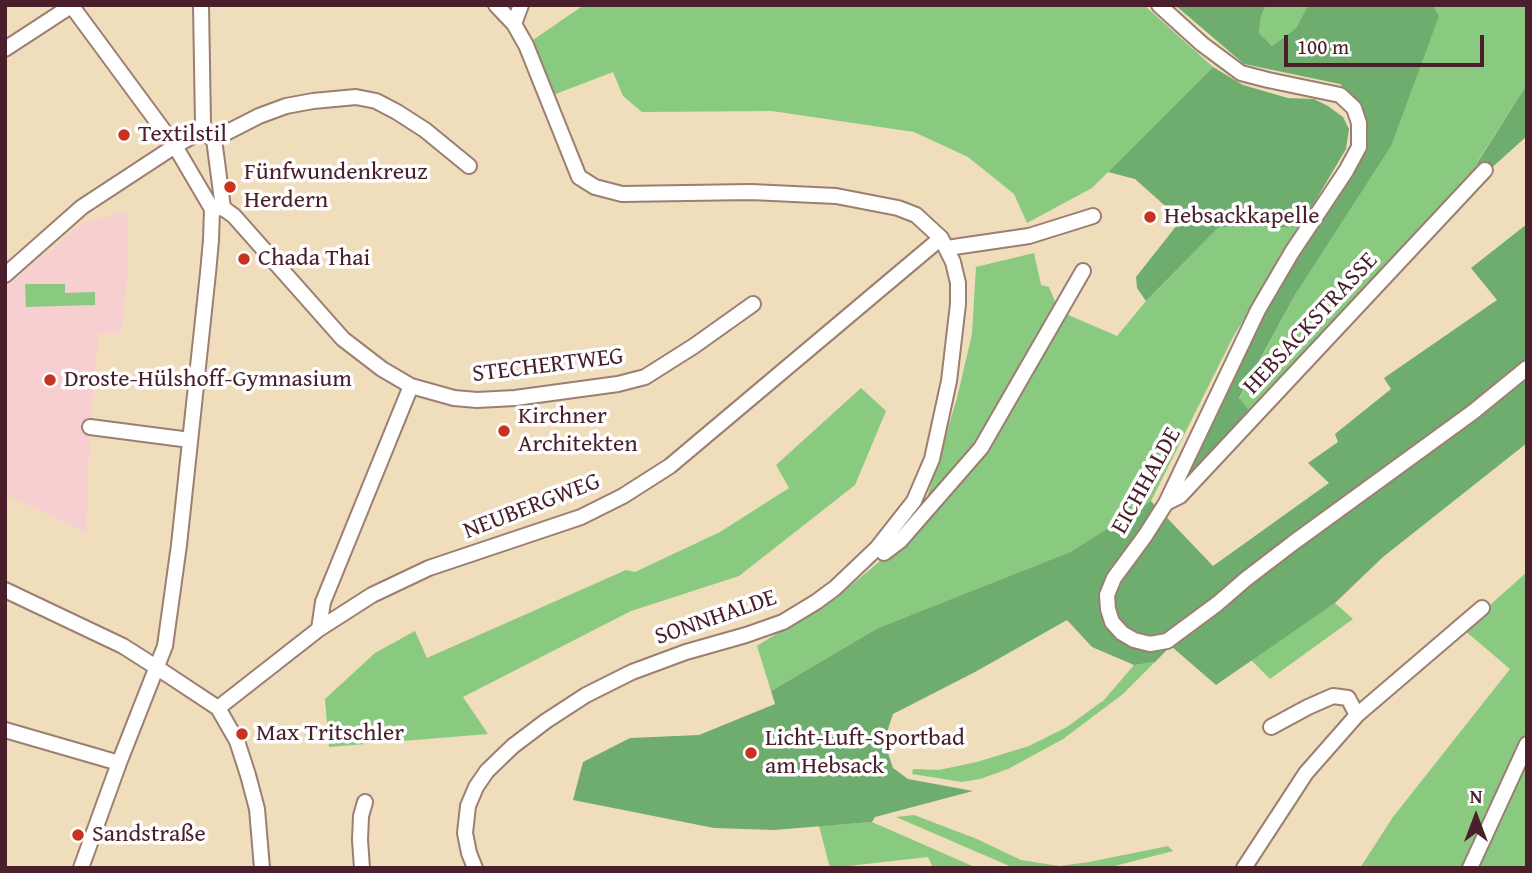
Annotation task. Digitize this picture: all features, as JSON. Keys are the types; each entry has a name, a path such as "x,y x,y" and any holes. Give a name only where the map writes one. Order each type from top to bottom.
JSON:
{"street":[{"path":"5,49 71,5"},
{"name":"STECHERTWEG","path":"71,5 218,209 234,216 343,339 382,369 411,386 454,398 477,400 515,398 618,384 645,377 753,304"},
{"path":"5,275 82,207 174,146 200,132 203,124 201,5"},
{"name":"SONNHALDE","path":"475,868 465,833 468,806 487,771 513,746 586,695 632,672 783,622 835,588 877,548 914,501 932,459 949,380 958,303 958,283 953,262 944,243 916,215 898,208 836,196 751,192 622,194 596,187 579,177 526,45 514,24 496,5"},
{"path":"514,24 521,5"},
{"name":"EICHHALDE","path":"1159,5 1202,44 1241,73 1340,95 1354,108 1359,123 1359,147 1292,251 1258,310 1166,503 1114,578 1107,595 1108,609 1112,622 1122,633 1134,640 1150,644 1167,641 1264,565 1473,412 1527,368"},
{"path":"215,139 259,116 286,106 356,97 376,101 397,112 469,166"},
{"path":"200,132 215,139"},
{"path":"81,868 165,646 211,240 218,209 220,172 215,139"},
{"name":"HEBSACKSTRASSE","path":"1166,503 1180,496 1485,170"},
{"path":"944,243 1029,236 1093,216"},
{"name":"NEUBERGWEG","path":"218,708 319,629 372,595 429,568 581,517 623,496 670,466 944,243"},
{"path":"884,553 900,541 981,448 1083,271"},
{"path":"319,629 323,602 411,386"},
{"path":"90,427 190,440"},
{"path":"5,590 122,646 218,708 237,741 248,775 257,809 262,868"},
{"path":"1244,868 1307,773 1357,715 1482,608"},
{"path":"1271,727 1333,696 1348,698 1357,715"},
{"path":"5,730 119,763"},
{"path":"1470,868 1527,744"},
{"path":"362,868 361,816 365,802"}],"shaded area":[{"name":"Droste-Hülshoff-Gymnasium","path":"127,212 128,268 121,333 99,333 90,427 86,533 5,494 5,288 82,223"}],"green space":[{"path":"584,5 1144,5 1213,67 1092,188 1027,223 1014,194 968,157 914,132 772,111 642,112 623,96 613,72 553,95 530,42"},
{"path":"1175,5 1266,5 1261,16 1259,33 1272,46 1296,28 1308,5 1433,5 1439,16 1391,146 1296,293 1239,398 1252,414 1180,488 1268,307 1366,149 1365,115 1357,101 1340,84 1244,64"},
{"path":"1266,5 1308,5 1296,28 1272,46 1259,34 1261,16"},
{"path":"1433,5 1527,5 1527,84 1477,162 1481,166 1252,414 1239,399 1439,16"},
{"path":"1213,67 1243,85 1288,98 1314,99 1328,106 1343,117 1349,129 1346,149 1300,227 1219,227 1146,301 1137,288 1136,277 1181,220 1135,179 1108,172"},
{"path":"1527,84 1527,136 1487,172 1477,163"},
{"path":"1527,224 1527,443 1383,557 1335,603 1216,685 1171,646 1155,662 1134,665 1092,647 1067,620 893,714 884,741 893,768 908,779 973,791 875,817 872,822 774,830 714,828 573,800 583,762 630,738 699,735 775,704 771,691 878,628 1070,552 1151,501 1213,566 1329,483 1308,463 1338,442 1335,434 1391,389 1384,378 1497,300 1471,268"},
{"path":"1219,227 1300,227 1233,337 1151,501 1070,552 878,628 771,691 757,646 844,591 885,557 926,501 957,398 972,334 976,267 1034,253 1041,285 1049,287 1059,311 1117,336 1146,301"},
{"path":"25,284 65,284 65,293 95,292 95,305 26,307"},
{"path":"861,388 886,411 855,485 739,576 631,611 463,697 488,734 329,747 325,699 375,653 415,631 427,658 626,570 635,572 720,532 789,488 776,465"},
{"path":"1527,572 1527,868 1360,868 1393,817 1510,669 1463,629"},
{"path":"1335,603 1353,619 1270,679 1251,660"},
{"path":"1155,662 1123,694 1063,739 1008,769 962,782 912,774 913,769 939,770 1029,746 1067,727 1104,700 1134,665"},
{"path":"914,815 977,839 1021,860 1059,866 1168,846 1173,851 1107,868 1014,868 896,817"},
{"path":"872,822 977,868 933,868 928,857 830,868 819,826"}],"place":[{"name":"Textilstil","path":"124,135"},
{"name":"Fünfwundenkreuz Herdern","path":"230,187"},
{"name":"Hebsackkapelle","path":"1150,217"},
{"name":"Chada Thai","path":"244,259"},
{"name":"Droste-Hülshoff-Gymnasium","path":"50,380"},
{"name":"Kirchner Architekten","path":"504,431"},
{"name":"Max Tritschler","path":"242,734"},
{"name":"Licht-Luft-Sportbad am Hebsack","path":"751,753"},
{"name":"Sandstraße","path":"78,835"}]}
